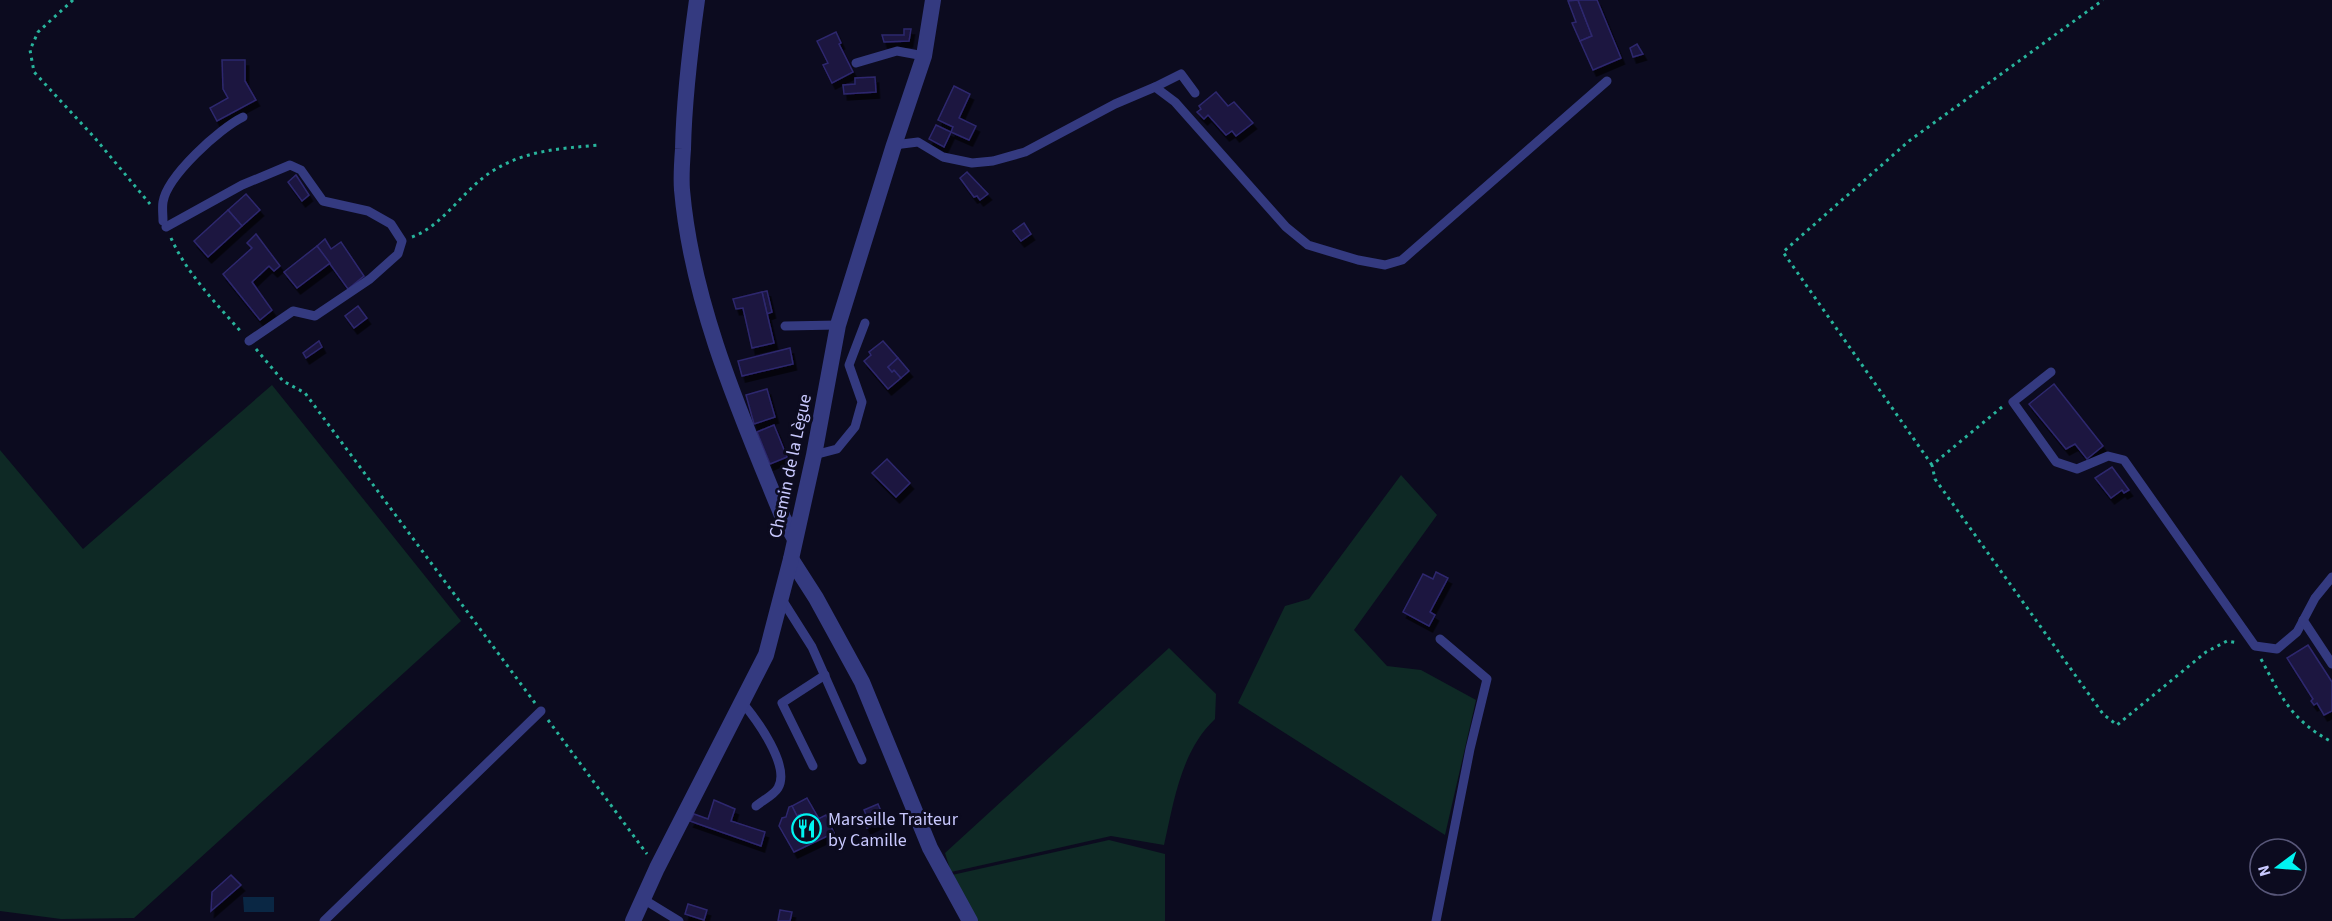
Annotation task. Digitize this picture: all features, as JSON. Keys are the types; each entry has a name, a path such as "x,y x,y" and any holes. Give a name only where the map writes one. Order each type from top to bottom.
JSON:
{"street":[{"path":"696,0 683,125 682,178 691,253 728,378 783,518 795,539"},
{"name":"Chemin de la Lègue","path":"633,921 657,868 766,655 782,598 814,455 838,325 924,56 933,0"},
{"path":"791,559 816,598 862,682 930,848 970,921"}],"lane":[{"path":"856,63 897,51 924,56"},
{"path":"894,145 918,142 943,157 972,164 993,161 1025,152 1115,104 1181,74 1195,93"},
{"path":"1155,87 1175,102 1286,227 1308,245 1358,260 1385,265 1402,260 1606,81"},
{"path":"243,117 228,125 175,177 163,200 165,224 242,185 290,165 301,170 323,201 368,211 391,224 402,241 398,254 370,279 325,310 315,316 292,311 249,341"},
{"path":"814,455 837,449 855,427 862,402 849,365 865,323"},
{"path":"785,326 838,325"},
{"path":"2051,372 2013,402 2056,462 2077,469 2108,456 2124,460 2255,646 2277,649 2297,632 2315,598 2332,577"},
{"path":"782,598 812,647 862,760"},
{"path":"2303,620 2332,664"},
{"path":"1436,921 1470,749 1487,679 1440,639"},
{"path":"813,766 782,703 825,675"},
{"path":"742,702 760,724 782,776 777,789 756,806"},
{"path":"324,921 541,711"},
{"path":"643,899 679,921"}],"path":[{"path":"73,0 38,32 30,50 34,72 94,136 165,224 177,253 249,341 283,381 305,393 657,868"},
{"path":"2103,0 1909,141 1783,252 1932,465 1935,479 2103,714 2117,725 2206,652 2227,641 2255,646 2284,703 2312,731 2332,742"},
{"path":"402,241 426,232 489,173 524,155 598,145"},
{"path":"1932,465 1998,408 2013,402"}],"green space":[{"path":"272,385 461,621 134,918 61,919 0,911 0,450 83,549"},
{"path":"1401,475 1437,515 1354,630 1387,666 1421,670 1476,700 1445,835 1238,703 1285,606 1309,599"},
{"path":"1169,648 1216,694 1215,719 1194,746 1180,777 1164,845 1111,836 951,872 945,853"},
{"path":"1109,840 1165,854 1165,921 978,921 952,875"}],"water":[{"path":"243,897 274,897 274,912 244,912"}],"building":[{"path":"1578,0 1592,36 1580,41 1572,23 1576,22 1568,1"},
{"path":"1578,0 1597,0 1621,58 1593,70 1580,41 1592,36"},
{"path":"904,29 911,29 909,41 884,42 882,35 904,35"},
{"path":"836,32 841,43 839,44 853,72 832,83 823,65 828,63 817,41"},
{"path":"1637,44 1643,54 1633,57 1630,48"},
{"path":"222,60 245,60 245,81 256,100 217,121 210,108 228,98 223,89"},
{"path":"875,77 876,92 844,94 843,85 855,84 855,78"},
{"path":"954,86 970,94 959,118 976,126 969,140 951,132 953,127 938,120"},
{"path":"1216,92 1228,106 1234,102 1253,123 1236,136 1232,131 1226,135 1208,115 1204,119 1197,112 1201,109 1199,106"},
{"path":"936,125 951,132 944,147 929,139"},
{"path":"967,172 988,194 980,200 977,196 974,197 960,178"},
{"path":"296,175 309,195 302,201 288,182"},
{"path":"246,194 260,210 242,226 228,210"},
{"path":"228,210 242,226 208,257 194,241"},
{"path":"1024,223 1031,234 1021,241 1013,231"},
{"path":"256,234 280,266 274,271 269,266 252,282 272,310 260,320 223,274 252,248 247,243"},
{"path":"325,239 331,249 341,242 364,276 348,289 317,246"},
{"path":"317,246 330,263 297,288 284,272"},
{"path":"767,291 772,312 767,314 762,292"},
{"path":"762,292 774,343 752,348 743,308 736,309 733,299"},
{"path":"358,306 367,318 354,328 345,316"},
{"path":"319,341 322,347 306,358 303,353"},
{"path":"883,341 898,358 888,367 901,378 888,389 864,361 871,355 869,352"},
{"path":"790,348 793,364 742,376 738,361"},
{"path":"898,358 909,371 901,378 888,367"},
{"path":"2054,384 2103,446 2087,459 2075,444 2066,449 2029,404"},
{"path":"767,389 775,417 754,424 746,395"},
{"path":"774,425 787,457 770,464 757,432"},
{"path":"887,459 910,483 896,497 872,473"},
{"path":"2112,467 2129,490 2124,493 2122,490 2111,498 2095,478"},
{"path":"1436,572 1448,578 1430,612 1435,615 1429,626 1403,612 1423,574 1433,579"},
{"path":"2308,645 2332,682 2332,711 2324,715 2317,703 2314,705 2311,701 2313,699 2287,658"},
{"path":"807,798 819,819 806,825 801,814 797,816 792,806"},
{"path":"714,800 735,809 731,821 765,832 761,846 690,821 694,814 708,819"},
{"path":"878,804 881,811 867,817 864,810"},
{"name":"Marseille Traiteur by Camille","path":"792,806 797,816 801,814 806,825 826,815 834,833 794,852 779,826 782,818 786,817 789,807"},
{"path":"878,812 882,821 867,828 863,819"},
{"path":"231,875 241,885 211,911 212,892"},
{"path":"688,904 707,910 704,920 685,914"},
{"path":"780,910 792,912 790,921 778,921"}],"place":[{"name":"Marseille Traiteur by Camille","path":"807,829"}]}
